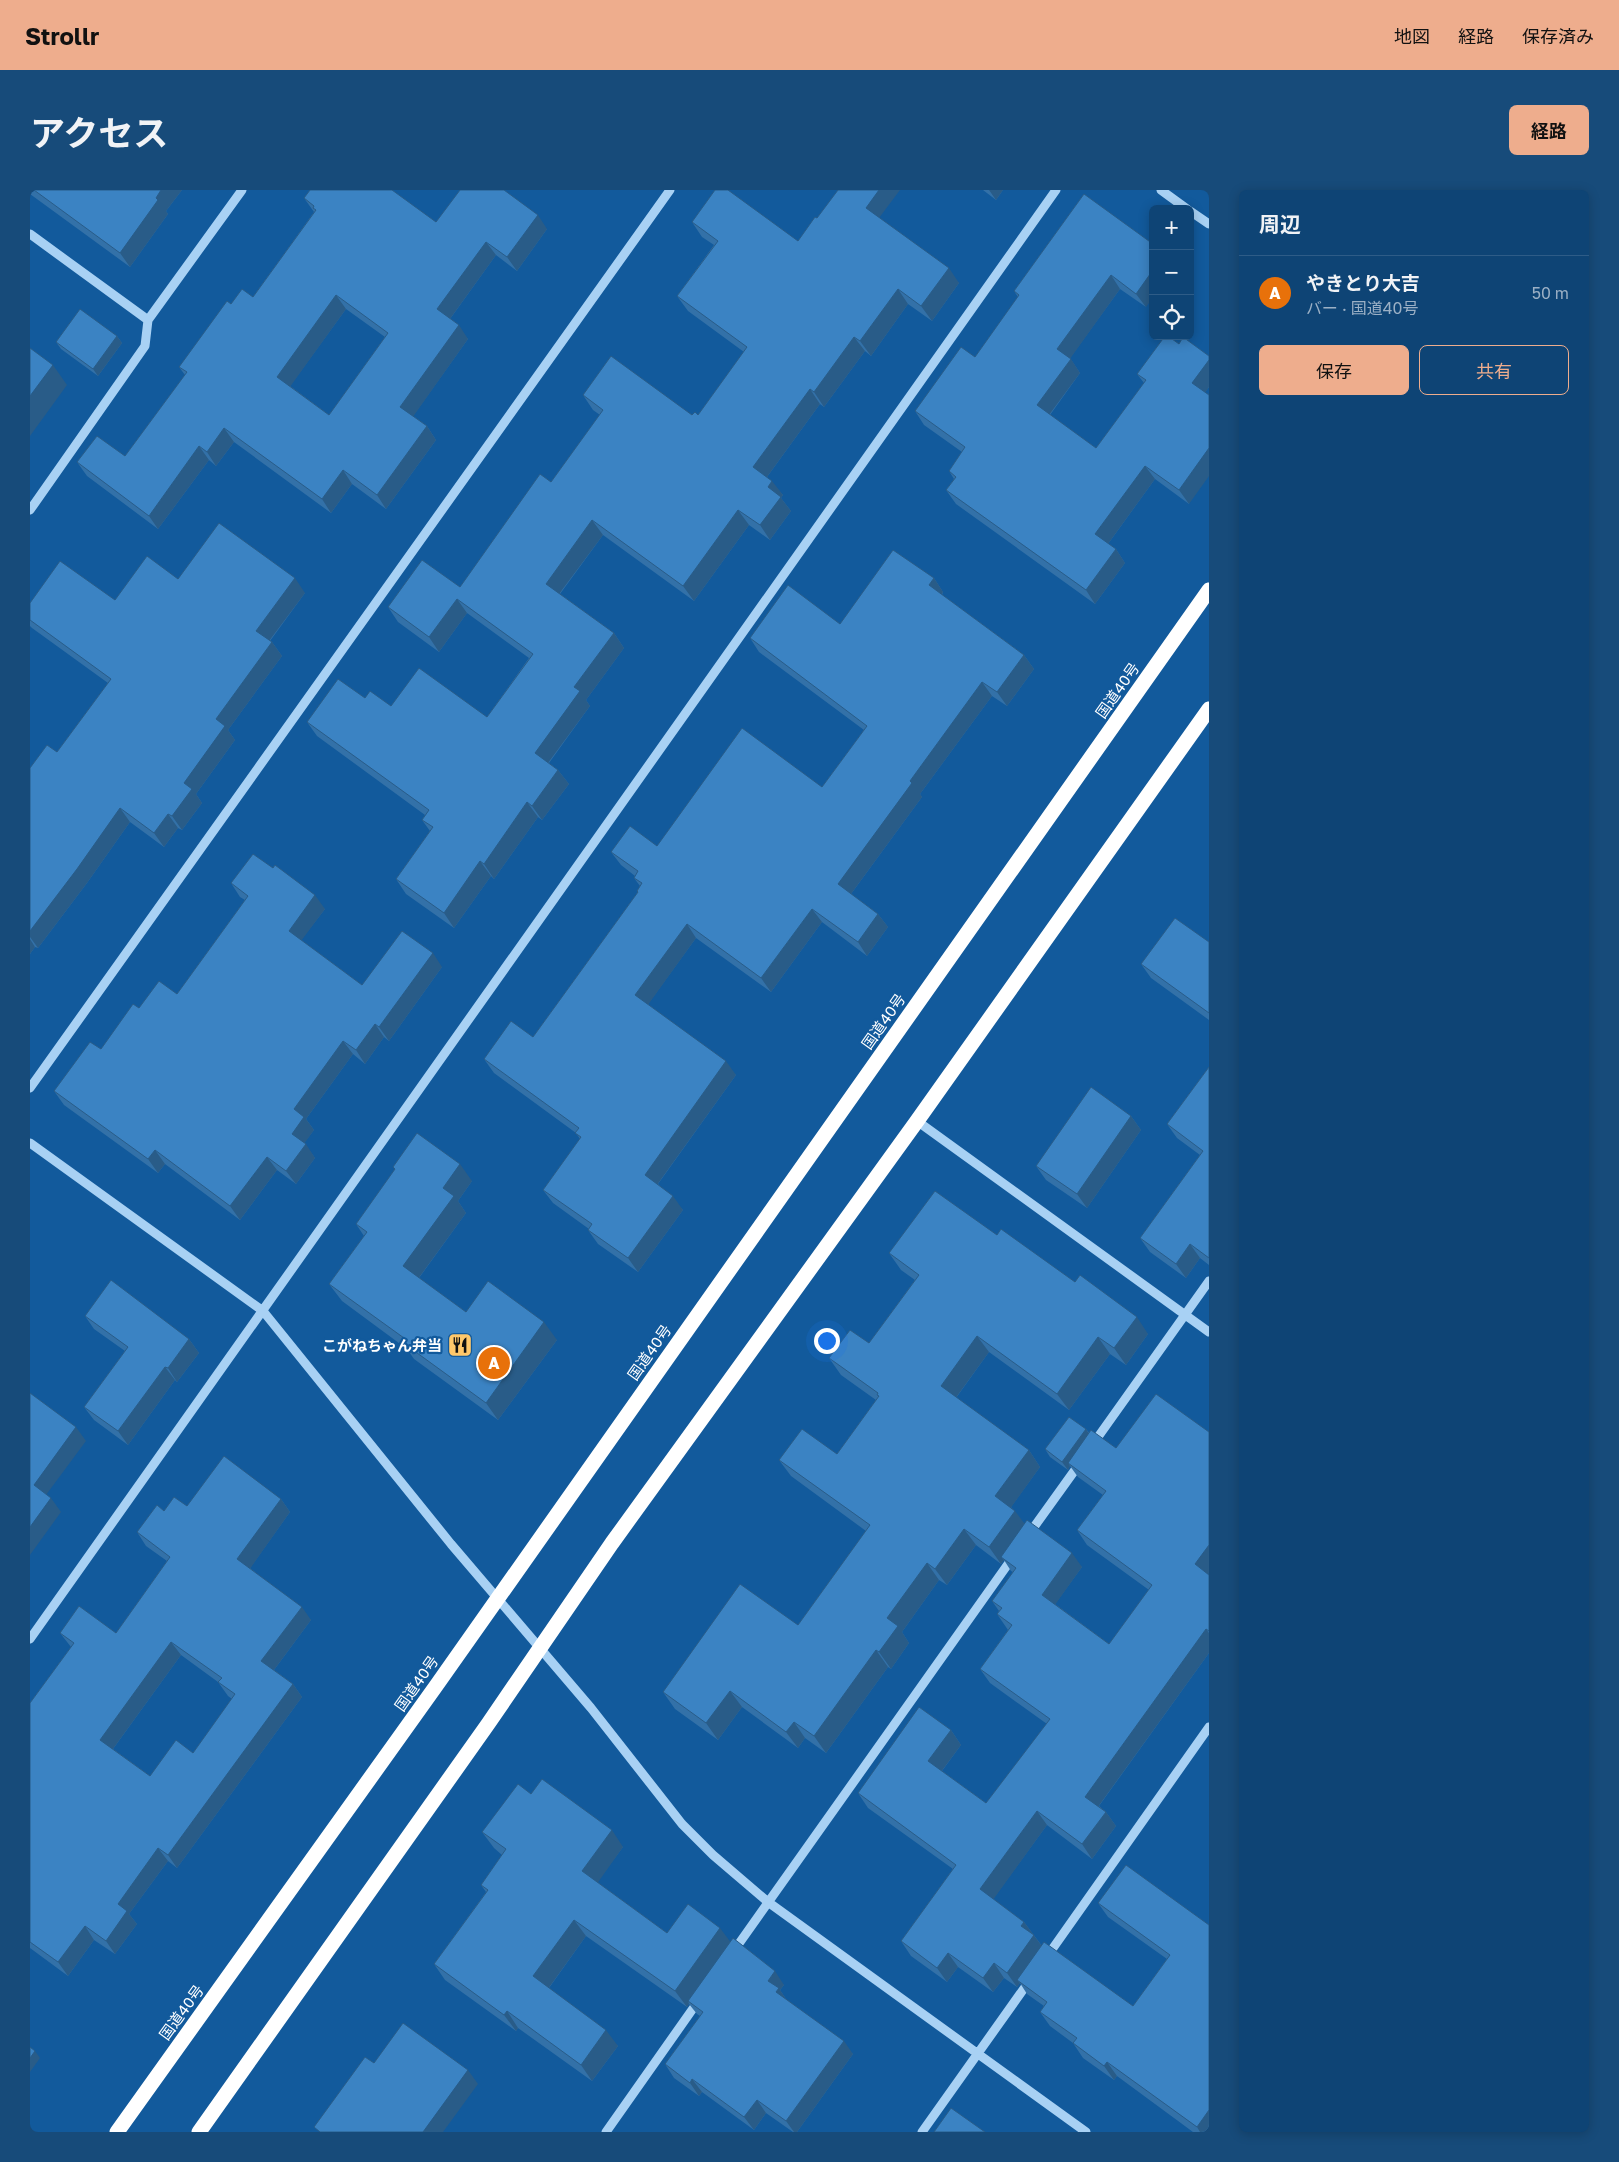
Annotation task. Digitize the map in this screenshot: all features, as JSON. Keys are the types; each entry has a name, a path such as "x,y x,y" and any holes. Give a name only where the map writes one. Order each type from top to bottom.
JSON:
{"highway":[{"name":"国道40号","path":"117,2132 1209,590"},
{"path":"198,2132 540,1650 612,1543 918,1121 1209,709"}],"street":[{"path":"30,510 146,346 148,320 242,190"},
{"path":"30,1088 670,190"},
{"path":"30,1639 1056,190"},
{"path":"1161,190 1182,205"},
{"path":"1194,214 1209,224"},
{"path":"30,234 148,320"},
{"path":"918,1121 1209,1332"},
{"path":"30,1143 262,1311 451,1544 591,1708 682,1824 713,1855 768,1902 1086,2132"},
{"path":"1023,1543 1209,1281"},
{"path":"729,1958 1017,1551"},
{"path":"1040,1967 1209,1727"},
{"path":"922,2132 1034,1975"},
{"path":"606,2132 707,1989"}],"building":[{"path":"34,190 161,190 156,198 158,200 120,253"},
{"path":"310,190 392,190 436,222 460,190 504,190 538,215 507,257 486,242 437,309 459,325 400,407 427,426 377,495 343,470 322,499 224,428 207,452 199,446 149,516 77,462 97,436 125,456 187,372 179,367 227,301 231,304 242,289 253,297 316,210 304,198","holes":["336,295 388,333 329,415 277,377"]},
{"path":"715,190 728,190 798,241 838,190 879,190 866,208 949,268 921,306 898,289 860,341 854,337 814,392 810,389 753,467 772,481 768,487 781,497 760,525 738,510 683,586 592,520 546,584 614,633 574,687 580,691 535,753 558,770 532,806 527,802 484,864 480,861 444,913 396,879 433,827 422,820 429,810 307,722 338,679 365,698 370,691 391,706 419,668 487,717 533,654 457,599 429,637 388,607 422,560 460,587 540,474 551,482 603,410 583,395 611,356 692,415 695,412 698,415 747,347 677,296 718,241 692,222"},
{"path":"1084,194 1149,241 1149,276 1136,294 1111,275 1057,349 1071,359 1037,405 1096,448 1146,380 1137,374 1162,340 1174,340 1179,344 1181,340 1187,340 1209,356 1209,360 1192,383 1209,395 1209,448 1179,490 1145,466 1095,534 1116,549 1086,590 946,490 956,477 949,471 965,447 915,411 961,347 975,357 1019,295 1014,291"},
{"path":"80,309 117,336 93,369 56,342"},
{"path":"30,348 53,365 30,396"},
{"path":"219,523 295,578 256,631 272,642 216,719 225,726 184,783 192,789 172,816 168,814 154,833 120,808 30,931 30,768 47,745 57,752 111,679 30,620 30,603 60,561 115,600 147,556 178,579"},
{"path":"893,550 934,578 929,585 1024,655 997,692 982,682 910,781 912,783 838,884 878,914 858,942 812,909 761,978 687,924 635,995 726,1061 645,1175 673,1196 628,1258 588,1230 592,1224 543,1190 581,1137 575,1133 579,1128 484,1059 511,1021 533,1037 638,892 642,883 634,878 638,871 611,852 630,826 657,846 742,728 822,787 867,726 750,638 788,585 840,624"},
{"path":"253,854 273,868 275,865 315,895 289,931 362,985 402,931 433,953 379,1027 375,1024 356,1050 343,1041 294,1109 304,1117 292,1134 306,1144 286,1171 267,1157 230,1206 155,1150 148,1159 54,1091 90,1042 101,1049 133,1004 139,1008 159,981 177,994 248,896 231,883"},
{"path":"1175,918 1209,942 1209,1013 1141,964"},
{"path":"1209,1067 1209,1258 1190,1244 1176,1264 1140,1238 1203,1151 1167,1124"},
{"path":"1091,1087 1131,1116 1077,1194 1036,1166"},
{"path":"417,1133 460,1164 443,1188 454,1196 403,1266 466,1312 488,1281 544,1322 486,1403 402,1342 404,1338 329,1284 367,1232 356,1224 395,1169 393,1167"},
{"path":"935,1191 997,1235 1001,1229 1075,1282 1080,1275 1137,1317 1114,1348 1098,1337 1057,1394 977,1336 941,1386 1029,1450 995,1496 1015,1511 989,1547 964,1529 935,1569 927,1563 887,1618 898,1626 879,1652 876,1650 814,1736 794,1722 786,1732 730,1691 706,1723 663,1692 740,1584 798,1625 870,1525 779,1460 802,1429 837,1454 879,1396 877,1395 878,1393 829,1358 850,1330 869,1343 919,1275 889,1253"},
{"path":"111,1280 189,1339 168,1368 165,1367 118,1431 84,1407 128,1347 85,1316"},
{"path":"30,1393 76,1427 34,1485 51,1498 30,1527"},
{"path":"1156,1394 1209,1432 1209,1545 1195,1564 1209,1575 1209,1631 1206,1629 1085,1797 1106,1812 1082,1844 1037,1811 980,1889 1024,1922 1021,1926 1034,1935 1007,1973 994,1963 983,1978 948,1953 937,1968 901,1941 956,1865 858,1793 919,1707 951,1730 928,1761 986,1803 1050,1719 980,1669 1012,1625 997,1614 1002,1608 992,1601 1016,1568 1001,1557 1027,1520 1072,1553 1042,1595 1109,1644 1152,1585 1077,1530 1106,1491 1068,1463 1091,1430 1116,1448"},
{"path":"1069,1417 1086,1429 1062,1462 1045,1449"},
{"path":"224,1456 281,1499 237,1559 302,1607 261,1661 293,1684 168,1855 158,1848 118,1904 127,1911 106,1941 85,1926 58,1962 30,1942 30,1703 74,1643 60,1633 79,1606 116,1633 170,1557 137,1532 157,1505 164,1511 174,1497 187,1506","holes":["171,1642 222,1678 218,1682 235,1694 193,1753 176,1740 150,1776 100,1740"]},
{"path":"542,1779 612,1830 582,1871 667,1933 688,1904 720,1928 675,1991 574,1920 533,1976 606,2030 581,2065 507,2011 504,2015 434,1964 488,1890 481,1885 506,1849 482,1832 518,1784 531,1794"},
{"path":"1126,1865 1209,1925 1209,2110 1197,2127 1107,2062 1104,2066 1073,2043 1077,2038 1040,2012 1047,2002 1017,1980 1044,1942 1133,2006 1170,1955 1098,1903"},
{"path":"733,1938 775,1971 768,1981 779,1988 776,1992 844,2041 786,2121 757,2100 744,2117 692,2079 690,2083 665,2064 703,2012 688,2001"},
{"path":"403,2023 468,2070 423,2132 320,2132 314,2127 365,2057 374,2063"},
{"path":"30,2047 35,2051 30,2058"},
{"path":"951,2108 985,2132 934,2132"}],"place":[{"name":"こがねちゃん弁当","path":"460,1345"},
{"name":"やきとり大吉","path":"494,1363"}]}
